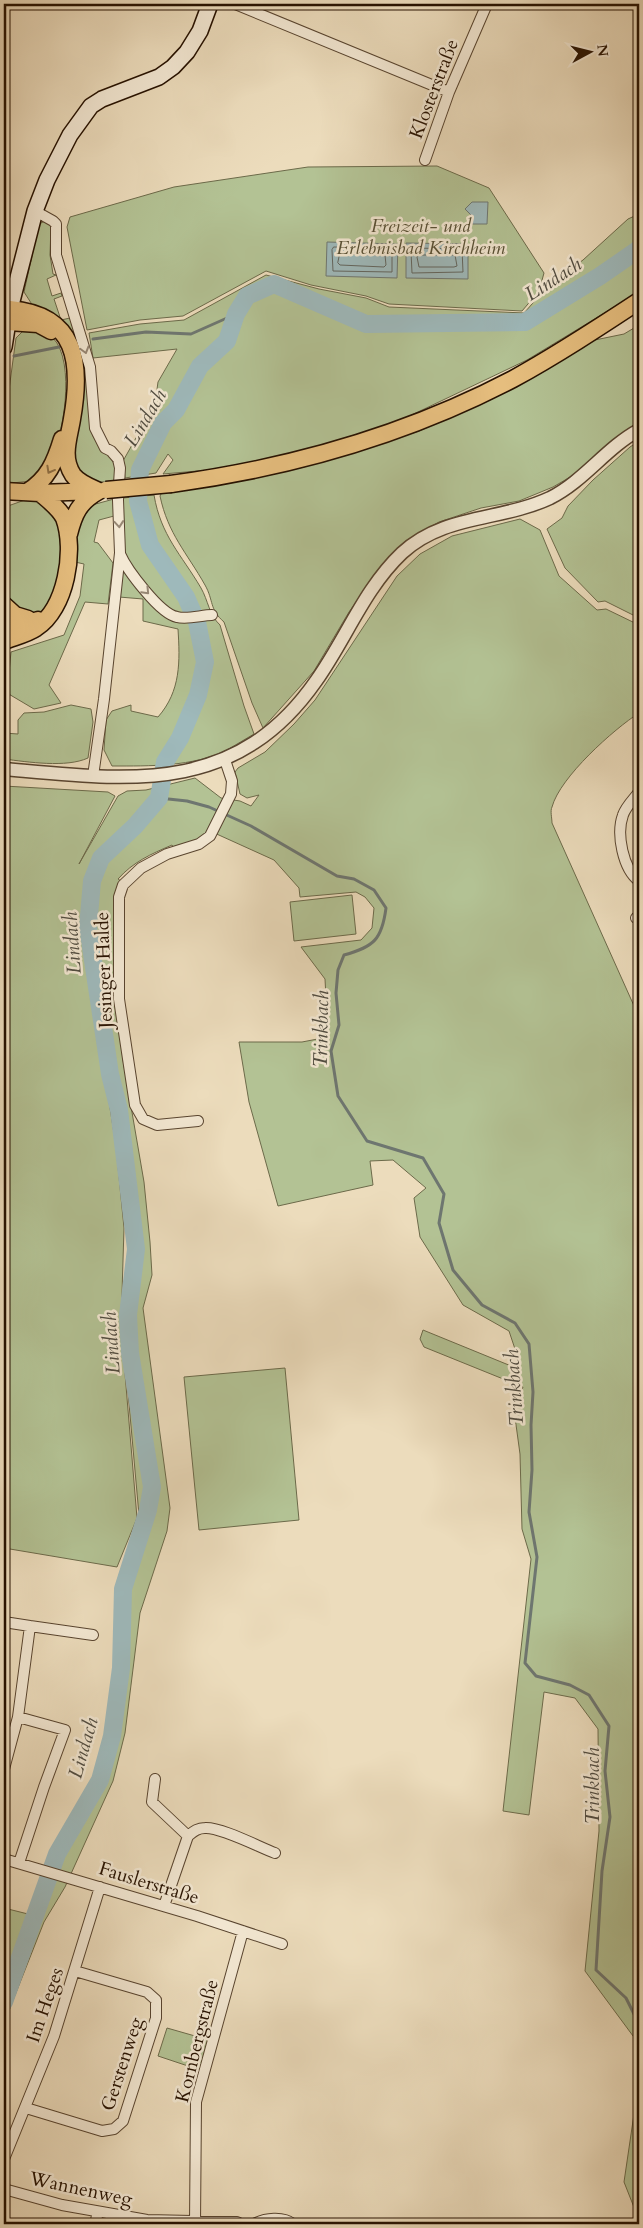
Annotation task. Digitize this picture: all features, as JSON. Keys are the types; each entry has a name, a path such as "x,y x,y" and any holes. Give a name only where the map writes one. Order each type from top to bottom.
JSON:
{"main road":[{"path":"4,347 9,316 35,211 70,135 91,106 102,99 160,77 173,67 187,52 200,31 210,4"},
{"path":"22,492 102,491 172,484 239,473 307,457 417,422 456,406 513,379 570,346 639,301"},
{"path":"9,316 29,311 42,316 59,327 69,342 74,360 76,385 66,450 67,461 71,471 78,480 102,491"},
{"path":"9,316 48,328 63,344 69,368 69,401 57,454 45,478 22,492"},
{"path":"4,641 42,620 56,605 68,569 69,537 78,507 88,497 102,491"},
{"path":"22,492 59,510 69,537"},
{"path":"4,605 19,618 42,620"},
{"path":"4,621 25,625 42,620"},
{"path":"4,630 22,631 42,620"}],"street":[{"path":"235,4 449,92"},
{"name":"Klosterstraße","path":"425,160 449,92 487,4"},
{"path":"35,211 53,220 56,224 56,255 90,367 95,428 105,448 111,451 118,459 120,477 118,500 120,553 93,776"},
{"path":"4,769 93,776 145,777 188,771 225,760 257,742 284,719 301,701 317,681 359,609 379,580 402,553 430,534 450,525 520,508 548,498 580,479 629,436 639,430"},
{"path":"120,553 125,566 142,587 166,611 177,617 209,615"},
{"name":"Jesinger Halde","path":"198,1121 157,1125 143,1119 135,1106 119,998 118,909 123,885 130,876 156,859 199,844 210,836 217,825 230,794 232,781 225,760"},
{"path":"639,792 624,811 621,825 621,839 625,859 632,875 639,881"},
{"path":"4,1622 93,1635"},
{"path":"4,1769 18,1716 30,1626"},
{"path":"18,1716 65,1730 19,1863"},
{"path":"156,1779 152,1802 188,1836"},
{"path":"164,1906 188,1836 196,1830 206,1828 230,1835 275,1854"},
{"name":"Fauslerstraße","path":"4,1859 164,1906 282,1944"},
{"name":"Im Heges","path":"4,2159 54,2036 100,1887"},
{"name":"Kornbergstraße","path":"195,2222 196,2102 243,1931"},
{"name":"Gerstenweg","path":"26,2108 102,2131 114,2129 123,2121 156,2018 156,2000 147,1992 75,1971"},
{"name":"Wannenweg","path":"4,2189 98,2212 147,2220 236,2222 241,2224"},
{"path":"95,2224 98,2212"},
{"path":"254,2224 263,2219 286,2220 293,2224"}],"green space":[{"name":"Freizeit- und Erlebnisbad Kirchheim","path":"437,166 489,188 544,273 539,291 522,311 389,304 366,296 311,285 266,271 183,316 140,320 87,330 67,227 70,217 174,187 308,167"},
{"path":"639,214 639,292 527,360 399,421 295,454 220,469 163,474 173,460 168,454 156,473 125,478 123,461 155,404 158,382 177,349 93,358 89,333 140,324 184,320 266,275 319,289 366,298 389,307 524,313 549,285 583,260 628,219"},
{"path":"45,221 51,225 50,255 53,274 56,275 47,279 52,296 61,293 62,296 54,299 61,320 70,318 87,370 93,436 115,466 116,480 102,482 92,480 72,465 79,363 24,292 39,224"},
{"path":"639,325 639,422 605,447 572,476 553,487 519,501 481,508 439,522 411,538 384,563 349,612 314,671 263,728 252,703 224,622 216,613 205,585 168,521 160,496 162,492 239,481 304,467 419,431 492,399 590,341 624,334"},
{"path":"24,330 40,331 47,334 53,338 60,349 66,382 65,401 59,438 48,465 31,481 12,483 4,479 6,412 16,338"},
{"path":"639,441 639,618 605,601 598,602 565,568 547,529 562,518 568,506 593,480"},
{"path":"154,495 161,522 201,588 213,617 220,625 254,734 227,750 200,760 171,764 112,766 104,750 106,720 112,711 131,705 131,711 158,717 171,697 179,664 178,629 143,621 143,599 119,597 123,498"},
{"path":"114,499 114,516 99,520 94,542 98,543 113,563 108,604 85,602 49,685 61,703 34,709 7,693 11,652 64,635 80,596 84,564 75,562 77,526 92,505"},
{"path":"25,500 35,500 43,503 56,514 64,543 54,597 40,613 23,615 6,598 4,579 5,507"},
{"path":"520,519 540,530 559,576 597,610 606,609 639,625 639,713 616,730 576,768 557,795 551,813 552,823 639,1017 639,2078 636,2040 585,1971 599,1831 598,1729 575,1698 544,1692 529,1815 503,1811 531,1559 522,1529 520,1454 514,1410 523,1387 424,1347 420,1339 423,1330 516,1368 515,1349 509,1331 463,1305 420,1237 414,1198 426,1188 393,1160 370,1161 373,1185 278,1206 249,1102 239,1042 302,1042 328,1037 325,979 301,947 361,940 372,928 374,908 365,897 356,892 300,897 299,888 274,860 210,831 201,838 174,848 172,845 136,863 118,879 121,881 114,897 116,999 123,1060 144,1182 150,1242 152,1275 143,1308 170,1508 167,1531 140,1613 125,1733 113,1781 65,1887 44,1922 4,2023 4,1908 28,1914 49,1860 96,1778 119,1665 116,1585 139,1515 122,1326 128,1265 127,1217 120,1147 82,930 116,1146 124,1228 121,1326 137,1518 117,1567 4,1548 4,786 108,792 115,796 79,864 118,796 127,791 146,790 195,778 221,798 240,801 251,806 259,795 247,798 240,794 235,772 238,768 265,752 315,700 397,576 420,554 452,536"},
{"path":"71,705 91,709 93,722 88,758 58,764 4,759 4,733 18,734 18,720 24,713 44,712"},
{"path":"352,895 356,934 294,941 290,902"},
{"path":"285,1368 299,1520 199,1530 184,1377"},
{"path":"167,2028 209,2040 200,2070 158,2056"},
{"path":"639,2080 639,2220 624,2182"}],"water":[{"path":"472,202 488,202 487,224 472,224 472,216 465,209"},
{"path":"327,242 398,244 397,278 326,276"},
{"path":"406,243 468,244 468,279 406,278"}],"waterway":[{"name":"Lindach","path":"4,2002 57,1854 100,1780 112,1736 121,1668 123,1589 148,1510 152,1487 130,1353 128,1315 136,1249 119,1110 110,1074 88,927 92,881 101,858 135,826 159,798 165,762 180,738 198,695 205,662 197,622 186,597 150,545 138,501 140,470 163,423 176,410 200,366 227,341 236,314 247,296 274,284 366,324 525,322 600,276 639,249"},
{"path":"93,339 146,332 191,334 236,314"},
{"path":"14,356 59,347"},
{"name":"Trinkbach","path":"159,798 187,801 209,807 251,826 337,876 354,879 374,890 386,908 382,927 375,940 363,949 344,955 338,970 336,993 339,1025 331,1051 338,1096 367,1141 423,1158 444,1194 439,1223 453,1270 482,1305 515,1323 529,1344 533,1392 531,1425 532,1470 529,1512 537,1557 525,1663 536,1676 570,1685 589,1695 609,1726 605,1771 610,1817 602,1871 596,1970 626,1998 639,2024"},
{"name":"Trinkbach","path":"639,2166 635,2169 639,2191"}]}
